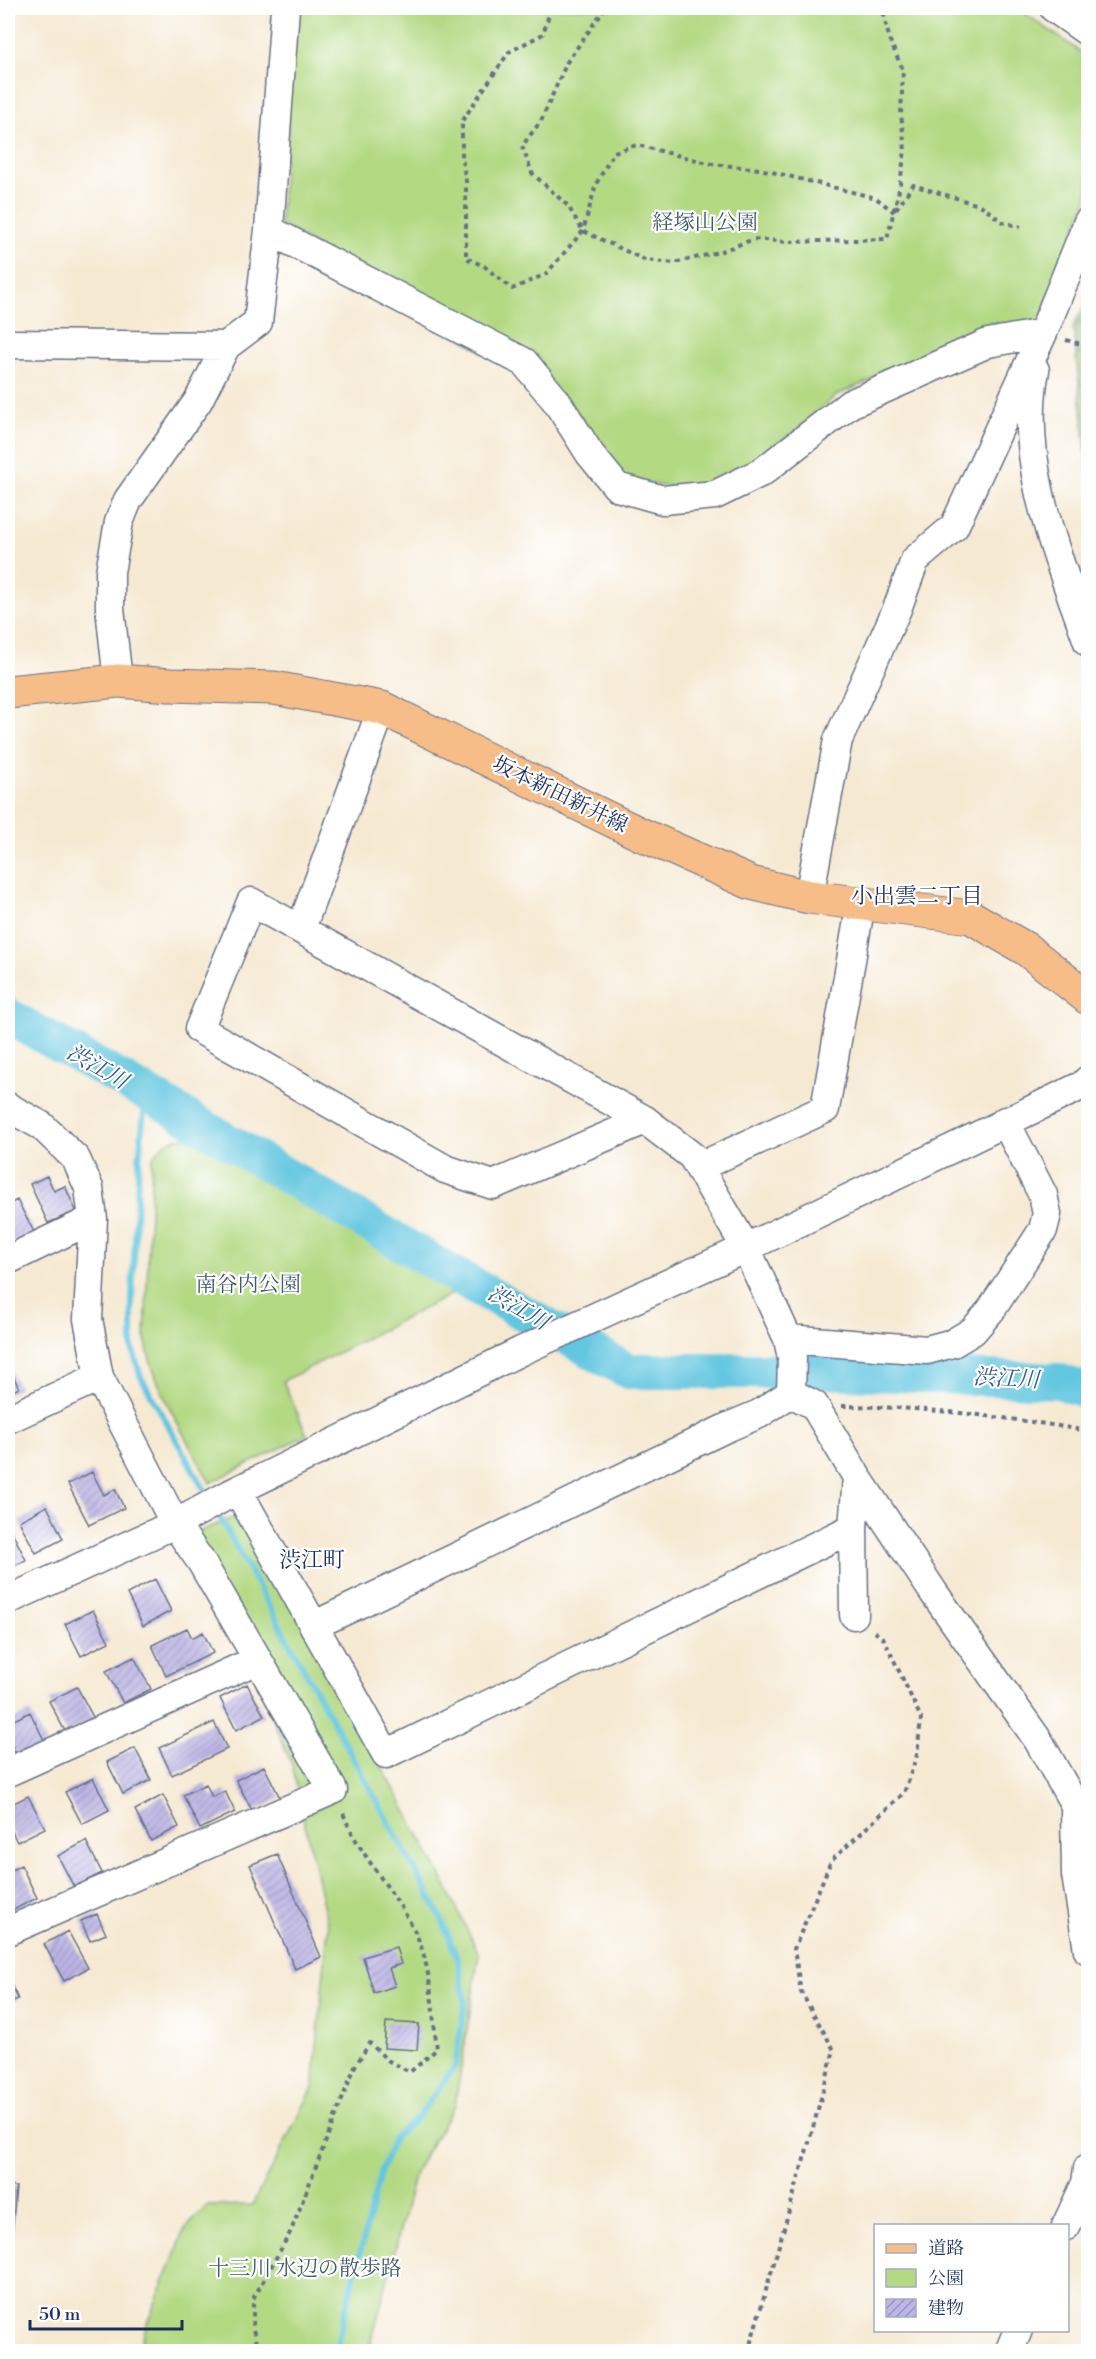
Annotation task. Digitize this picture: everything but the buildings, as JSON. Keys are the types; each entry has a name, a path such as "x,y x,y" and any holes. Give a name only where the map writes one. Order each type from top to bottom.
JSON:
{"main road":[{"name":"坂本新田新井線","path":"8,692 118,681 274,688 381,708 648,838 751,883 809,897 971,917 1026,949 1089,998"}],"street":[{"path":"118,681 110,608 110,572 119,522 128,500 198,401 226,346 258,322 269,230 285,8"},
{"path":"1054,8 1089,32"},
{"path":"809,897 838,740 897,609 915,560 954,527 1042,333 1089,222"},
{"path":"269,230 524,362 557,402 590,454 617,487 663,500 715,495 762,472 850,404 988,343 1042,333"},
{"path":"1042,333 1032,386 1029,429 1046,523 1089,642"},
{"path":"8,344 226,346"},
{"path":"301,929 381,708"},
{"path":"645,1120 493,1185 446,1169 199,1029 250,902 645,1120 693,1156 747,1248 790,1349 802,1399 934,1593 1038,1740 1075,1805 1076,1875 1089,1950"},
{"path":"699,1167 825,1109 861,903"},
{"path":"8,1600 183,1520 234,1492 521,1351 747,1248 1083,1085 1089,1080"},
{"path":"8,1107 42,1126 76,1159 88,1188 93,1219 88,1319 99,1377 183,1520 202,1563 333,1790 8,1931"},
{"path":"790,1349 927,1350 953,1342 973,1331 991,1310 1043,1230 1047,1214 1043,1195 1005,1121"},
{"path":"8,1260 93,1219"},
{"path":"8,1419 99,1377"},
{"path":"315,1625 726,1428 802,1399"},
{"path":"854,1615 853,1528 857,1477"},
{"path":"234,1492 315,1625 386,1754 853,1528"},
{"path":"8,1772 257,1660"},
{"path":"1067,2224 1086,2183 1089,2168"},
{"path":"1009,2352 1018,2332"}],"path":[{"path":"551,8 543,34 508,52 462,121 462,158 466,182 466,258 484,266 512,289 546,274 583,231 596,184 614,152 637,145 712,164 760,169 876,198 894,212"},
{"path":"605,8 567,62 541,121 522,146 532,172 568,206 583,231 645,260 674,263 719,252 754,238 788,242 887,239 905,150 901,114 903,70 890,40 882,8"},
{"path":"894,212 913,185 982,206 1002,222 1021,227"},
{"path":"802,1399 974,1414 1089,1431"},
{"path":"748,2352 834,2050 801,1992 794,1949 831,1861 904,1792 917,1755 921,1718 884,1639 854,1615"},
{"path":"258,2352 253,2329 253,2299 291,2231 355,2066 369,2043 387,2060 410,2073 437,2049 427,1966 417,1937 351,1831 341,1805"}],"green space":[{"name":"経塚山公園","path":"296,8 1017,8 1088,57 1088,197 1039,323 984,331 837,395 795,431 748,465 709,484 669,487 623,478 578,413 280,223"},
{"path":"1088,298 1088,473 1073,327"},
{"name":"南谷内公園","path":"185,1137 198,1137 458,1291 283,1381 307,1435 210,1483 163,1394 149,1357 145,1338 152,1160 165,1144"},
{"name":"十三川 水辺の散歩路","path":"240,1515 346,1700 439,1872 479,1954 455,2105 416,2169 369,2351 139,2352 146,2326 185,2229 207,2206 252,2205 313,2088 328,1927 292,1765 196,1533"}],"waterway":[{"name":"渋江川","path":"8,1016 146,1093 455,1275 628,1371 825,1371 1058,1381 1088,1391"},
{"path":"146,1093 139,1159 132,1297 132,1348 141,1377 209,1498"},
{"path":"216,1510 441,1917 458,1960 465,2003 455,2066 418,2117 394,2138 380,2174 335,2352"}],"district":[{"name":"小出雲二丁目","path":"917,896"},
{"name":"渋江町","path":"312,1560"}]}
